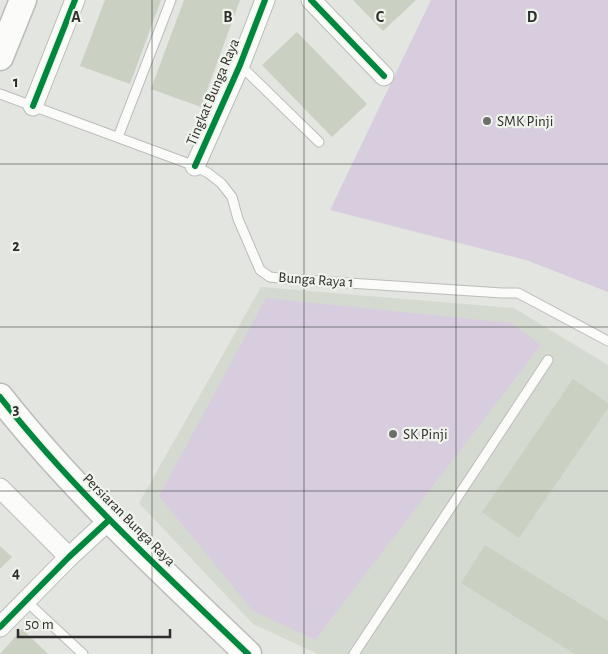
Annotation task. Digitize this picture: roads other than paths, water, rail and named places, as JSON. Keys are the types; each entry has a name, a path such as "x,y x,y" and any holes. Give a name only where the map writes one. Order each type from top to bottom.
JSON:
{"street":[{"path":"0,58 23,0"},
{"path":"33,106 75,0"},
{"name":"Tingkat Bunga Raya","path":"195,166 240,65 265,0"},
{"path":"311,0 384,76"},
{"name":"Persiaran Bunga Raya","path":"0,397 17,419 109,520 248,654"},
{"path":"0,488 69,557"},
{"path":"0,626 109,520"}],"lane":[{"path":"118,137 171,0"},
{"path":"240,65 319,142"},
{"name":"Bunga Raya 1","path":"0,94 195,166 208,173 221,183 232,197 238,219 260,270 270,277 288,280 502,294 518,293 608,341"},
{"path":"354,654 376,617 548,360"},
{"path":"25,600 83,654"}],"place":[{"name":"SMK Pinji","path":"487,121"},
{"name":"SK Pinji","path":"393,434"}]}
